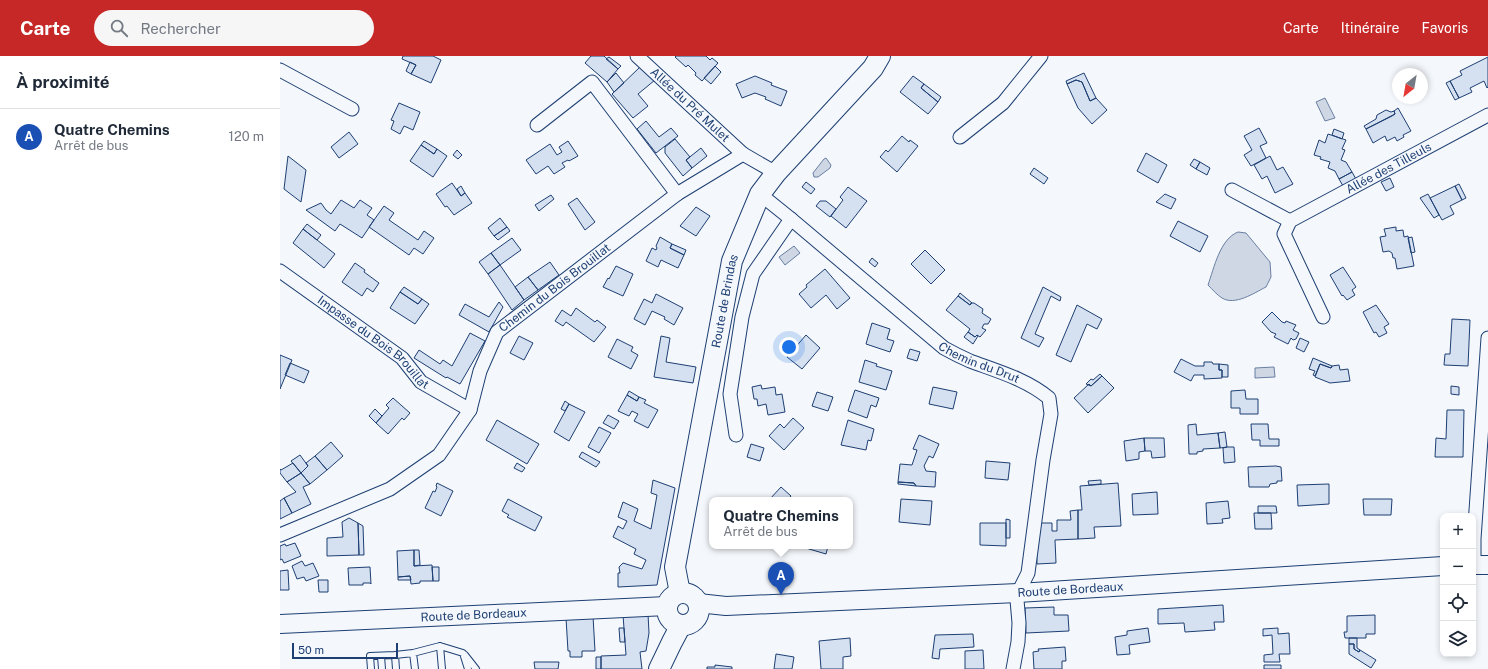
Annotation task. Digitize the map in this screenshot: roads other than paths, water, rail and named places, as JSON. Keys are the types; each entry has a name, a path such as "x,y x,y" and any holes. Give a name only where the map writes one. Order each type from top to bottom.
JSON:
{"main road":[{"name":"Route de Brindas","path":"673,599 676,567 732,261 760,194 776,173 873,68 880,56"},
{"name":"Route de Bordeaux","path":"698,603 726,606 1018,593 1440,566"},
{"path":"691,595 698,603 699,614 692,623 681,625 676,624 669,616 673,599 691,595"},
{"name":"Route de Bordeaux","path":"280,624 673,599"},
{"path":"659,669 681,625"}],"street":[{"name":"Allée du Pré Mulet","path":"637,56 742,154"},
{"path":"960,137 1003,103 1041,56"},
{"path":"280,70 352,109"},
{"path":"537,125 592,82 677,194"},
{"name":"Allée des Tilleuls","path":"1290,221 1488,115"},
{"path":"742,154 776,173"},
{"name":"Chemin du Bois Brouillat","path":"280,535 390,489 439,455 470,410 480,371 497,332 677,194 742,154"},
{"path":"1232,190 1290,221 1284,234 1323,316"},
{"name":"Chemin du Drut","path":"760,194 944,348 969,360 1003,372 1038,390 1049,398 1051,414 1043,460 1028,573 1018,593"},
{"path":"736,435 730,394 742,317 753,274 791,219"},
{"name":"Impasse du Bois Brouillat","path":"280,271 402,358 421,382 470,410"},
{"path":"1478,565 1474,539 1488,338"},
{"path":"1013,669 1018,642 1018,593"}],"lane":[{"path":"440,646 442,669"},
{"path":"371,669 370,656 414,653 440,646 463,653 476,669"},
{"path":"414,653 415,669"},
{"path":"463,653 468,669"},
{"path":"395,655 396,669"},
{"path":"381,656 382,669"}],"place":[{"name":"Quatre Chemins","path":"781,595"}]}
